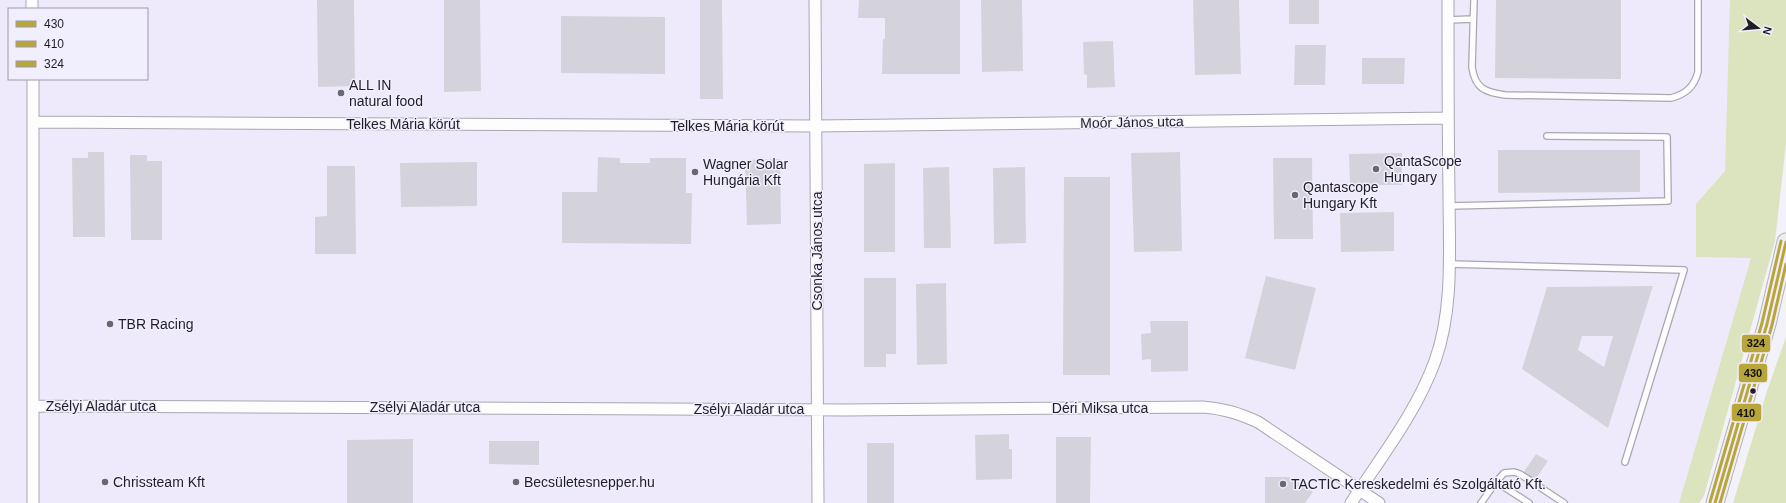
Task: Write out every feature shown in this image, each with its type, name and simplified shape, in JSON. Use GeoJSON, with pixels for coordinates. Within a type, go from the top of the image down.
{"type":"FeatureCollection","features":[{"type":"Feature","properties":{"kind":"main road"},"geometry":{"type":"LineString","coordinates":[[1714,501],[1767,324],[1786,242]]}},
{"type":"Feature","properties":{"kind":"street","name":"Csonka János utca"},"geometry":{"type":"LineString","coordinates":[[815,0],[818,503]]}},
{"type":"Feature","properties":{"kind":"street"},"geometry":{"type":"LineString","coordinates":[[1350,503],[1411,413],[1430,375],[1436,359],[1444,324],[1449,264],[1448,0]]}},
{"type":"Feature","properties":{"kind":"street"},"geometry":{"type":"LineString","coordinates":[[33,80],[33,503]]}},
{"type":"Feature","properties":{"kind":"street","name":"Moór János utca"},"geometry":{"type":"LineString","coordinates":[[816,126],[1448,118]]}},
{"type":"Feature","properties":{"kind":"street","name":"Telkes Mária körút"},"geometry":{"type":"LineString","coordinates":[[33,122],[816,126]]}},
{"type":"Feature","properties":{"kind":"street","name":"Zsélyi Aladár utca"},"geometry":{"type":"LineString","coordinates":[[33,406],[818,409]]}},
{"type":"Feature","properties":{"kind":"street","name":"Déri Miksa utca"},"geometry":{"type":"LineString","coordinates":[[818,409],[1195,407],[1225,409],[1241,414],[1258,422],[1379,503]]}},
{"type":"Feature","properties":{"kind":"lane"},"geometry":{"type":"LineString","coordinates":[[1474,0],[1474,77],[1485,91],[1505,95],[1671,98],[1682,95],[1689,90],[1696,81],[1698,72],[1698,0]]}},
{"type":"Feature","properties":{"kind":"lane"},"geometry":{"type":"LineString","coordinates":[[1448,20],[1473,19]]}},
{"type":"Feature","properties":{"kind":"lane"},"geometry":{"type":"LineString","coordinates":[[1449,206],[1668,201],[1667,137],[1547,136]]}},
{"type":"Feature","properties":{"kind":"lane"},"geometry":{"type":"LineString","coordinates":[[1449,264],[1684,270],[1625,462]]}},
{"type":"Feature","properties":{"kind":"lane"},"geometry":{"type":"LineString","coordinates":[[1481,503],[1504,473],[1514,472],[1564,503]]}},
{"type":"Feature","properties":{"kind":"lane"},"geometry":{"type":"LineString","coordinates":[[1496,482],[1529,503]]}},
{"type":"Feature","properties":{"kind":"shaded area"},"geometry":{"type":"Polygon","coordinates":[[[0,0],[1731,0],[1725,171],[1696,204],[1696,257],[1751,257],[1679,503],[0,503],[0,0]]]}},
{"type":"Feature","properties":{"kind":"green space"},"geometry":{"type":"Polygon","coordinates":[[[1730,0],[1786,0],[1786,143],[1775,241],[1704,496],[1699,503],[1679,503],[1751,258],[1696,257],[1696,204],[1725,171],[1730,0]]]}},
{"type":"Feature","properties":{"kind":"green space"},"geometry":{"type":"Polygon","coordinates":[[[1786,337],[1786,503],[1733,503],[1767,391],[1786,337]]]}},
{"type":"Feature","properties":{"kind":"building"},"geometry":{"type":"Polygon","coordinates":[[[317,0],[354,0],[355,86],[318,87],[317,0]]]}},
{"type":"Feature","properties":{"kind":"building"},"geometry":{"type":"Polygon","coordinates":[[[444,0],[480,0],[481,91],[444,92],[444,0]]]}},
{"type":"Feature","properties":{"kind":"building"},"geometry":{"type":"Polygon","coordinates":[[[700,0],[722,0],[723,99],[700,99],[700,0]]]}},
{"type":"Feature","properties":{"kind":"building"},"geometry":{"type":"Polygon","coordinates":[[[859,0],[960,0],[960,74],[882,74],[885,18],[858,18],[859,0]]]}},
{"type":"Feature","properties":{"kind":"building"},"geometry":{"type":"Polygon","coordinates":[[[981,0],[1022,0],[1023,71],[982,72],[981,0]]]}},
{"type":"Feature","properties":{"kind":"building"},"geometry":{"type":"Polygon","coordinates":[[[1193,0],[1239,0],[1241,74],[1195,75],[1193,0]]]}},
{"type":"Feature","properties":{"kind":"building"},"geometry":{"type":"Polygon","coordinates":[[[1289,0],[1319,0],[1319,24],[1289,24],[1289,0]]]}},
{"type":"Feature","properties":{"kind":"building"},"geometry":{"type":"Polygon","coordinates":[[[1496,0],[1621,0],[1621,79],[1495,78],[1496,0]]]}},
{"type":"Feature","properties":{"kind":"building"},"geometry":{"type":"Polygon","coordinates":[[[561,16],[665,17],[665,74],[561,73],[561,16]]]}},
{"type":"Feature","properties":{"kind":"building"},"geometry":{"type":"Polygon","coordinates":[[[1113,41],[1115,87],[1087,88],[1087,75],[1084,74],[1083,42],[1113,41]]]}},
{"type":"Feature","properties":{"kind":"building"},"geometry":{"type":"Polygon","coordinates":[[[1295,45],[1326,45],[1325,85],[1294,85],[1295,45]]]}},
{"type":"Feature","properties":{"kind":"building"},"geometry":{"type":"Polygon","coordinates":[[[1362,58],[1405,58],[1404,84],[1362,84],[1362,58]]]}},
{"type":"Feature","properties":{"kind":"building"},"geometry":{"type":"Polygon","coordinates":[[[1498,150],[1640,150],[1640,192],[1498,193],[1498,150]]]}},
{"type":"Feature","properties":{"kind":"building"},"geometry":{"type":"Polygon","coordinates":[[[88,152],[104,152],[105,237],[73,237],[72,158],[88,158],[88,152]]]}},
{"type":"Feature","properties":{"kind":"building"},"geometry":{"type":"Polygon","coordinates":[[[1180,152],[1182,251],[1134,252],[1131,153],[1180,152]]]}},
{"type":"Feature","properties":{"kind":"building","name":"QantaScope Hungary"},"geometry":{"type":"Polygon","coordinates":[[[1402,153],[1402,185],[1350,185],[1349,154],[1402,153]]]}},
{"type":"Feature","properties":{"kind":"building"},"geometry":{"type":"Polygon","coordinates":[[[130,155],[147,155],[147,161],[162,161],[162,240],[131,240],[130,155]]]}},
{"type":"Feature","properties":{"kind":"building"},"geometry":{"type":"Polygon","coordinates":[[[598,157],[620,158],[620,163],[650,163],[650,158],[686,158],[686,193],[692,193],[691,244],[562,243],[562,192],[597,192],[598,157]]]}},
{"type":"Feature","properties":{"kind":"building"},"geometry":{"type":"Polygon","coordinates":[[[1273,158],[1312,158],[1313,239],[1274,239],[1273,158]]]}},
{"type":"Feature","properties":{"kind":"building"},"geometry":{"type":"Polygon","coordinates":[[[780,159],[781,224],[747,225],[745,160],[780,159]]]}},
{"type":"Feature","properties":{"kind":"building"},"geometry":{"type":"Polygon","coordinates":[[[477,162],[477,206],[401,207],[400,163],[477,162]]]}},
{"type":"Feature","properties":{"kind":"building"},"geometry":{"type":"Polygon","coordinates":[[[895,163],[895,252],[864,252],[864,164],[895,163]]]}},
{"type":"Feature","properties":{"kind":"building"},"geometry":{"type":"Polygon","coordinates":[[[327,166],[355,166],[356,254],[315,254],[315,217],[327,216],[327,166]]]}},
{"type":"Feature","properties":{"kind":"building"},"geometry":{"type":"Polygon","coordinates":[[[949,167],[951,248],[924,248],[923,168],[949,167]]]}},
{"type":"Feature","properties":{"kind":"building"},"geometry":{"type":"Polygon","coordinates":[[[1025,167],[1026,243],[994,244],[993,168],[1025,167]]]}},
{"type":"Feature","properties":{"kind":"building"},"geometry":{"type":"Polygon","coordinates":[[[1064,177],[1110,177],[1110,375],[1063,375],[1064,177]]]}},
{"type":"Feature","properties":{"kind":"building"},"geometry":{"type":"Polygon","coordinates":[[[1394,212],[1394,251],[1341,252],[1340,213],[1394,212]]]}},
{"type":"Feature","properties":{"kind":"building"},"geometry":{"type":"Polygon","coordinates":[[[1266,276],[1316,288],[1295,370],[1245,358],[1266,276]]]}},
{"type":"Feature","properties":{"kind":"building"},"geometry":{"type":"Polygon","coordinates":[[[864,278],[896,278],[896,354],[886,354],[886,367],[864,367],[864,278]]]}},
{"type":"Feature","properties":{"kind":"building"},"geometry":{"type":"Polygon","coordinates":[[[946,283],[947,364],[917,365],[916,284],[946,283]]]}},
{"type":"Feature","properties":{"kind":"building"},"geometry":{"type":"Polygon","coordinates":[[[1653,286],[1608,428],[1522,369],[1547,287],[1653,286]],[[1582,336],[1578,350],[1604,367],[1613,336],[1582,336]]]}},
{"type":"Feature","properties":{"kind":"building"},"geometry":{"type":"Polygon","coordinates":[[[1150,321],[1188,321],[1188,371],[1151,372],[1151,359],[1142,360],[1141,334],[1151,333],[1150,321]]]}},
{"type":"Feature","properties":{"kind":"building"},"geometry":{"type":"Polygon","coordinates":[[[1009,434],[1009,449],[1012,449],[1012,479],[976,480],[975,435],[1009,434]]]}},
{"type":"Feature","properties":{"kind":"building"},"geometry":{"type":"Polygon","coordinates":[[[1056,437],[1091,437],[1090,503],[1056,503],[1056,437]]]}},
{"type":"Feature","properties":{"kind":"building"},"geometry":{"type":"Polygon","coordinates":[[[413,439],[413,503],[347,503],[347,440],[413,439]]]}},
{"type":"Feature","properties":{"kind":"building"},"geometry":{"type":"Polygon","coordinates":[[[489,441],[539,441],[539,465],[489,464],[489,441]]]}},
{"type":"Feature","properties":{"kind":"building"},"geometry":{"type":"Polygon","coordinates":[[[867,443],[894,443],[894,503],[867,503],[867,443]]]}},
{"type":"Feature","properties":{"kind":"building"},"geometry":{"type":"Polygon","coordinates":[[[1536,454],[1548,461],[1535,480],[1523,473],[1536,454]]]}},
{"type":"Feature","properties":{"kind":"building","name":"TACTIC Kereskedelmi és Szolgáltató Kft."},"geometry":{"type":"Polygon","coordinates":[[[1265,477],[1289,477],[1313,492],[1305,503],[1265,503],[1265,477]]]}},
{"type":"Feature","properties":{"kind":"transit line","name":"324"},"geometry":{"type":"LineString","coordinates":[[1710,502],[1762,323],[1781,241]]}},
{"type":"Feature","properties":{"kind":"transit line","name":"430"},"geometry":{"type":"LineString","coordinates":[[1715,503],[1767,324],[1786,242]]}},
{"type":"Feature","properties":{"kind":"transit line","name":"410"},"geometry":{"type":"LineString","coordinates":[[1720,503],[1772,325],[1786,264]]}},
{"type":"Feature","properties":{"kind":"place","name":"ALL IN natural food"},"geometry":{"type":"Point","coordinates":[341,93]}},
{"type":"Feature","properties":{"kind":"place","name":"QantaScope Hungary"},"geometry":{"type":"Point","coordinates":[1376,169]}},
{"type":"Feature","properties":{"kind":"place","name":"Wagner Solar Hungária Kft"},"geometry":{"type":"Point","coordinates":[695,172]}},
{"type":"Feature","properties":{"kind":"place","name":"Qantascope Hungary Kft"},"geometry":{"type":"Point","coordinates":[1295,195]}},
{"type":"Feature","properties":{"kind":"place","name":"TBR Racing"},"geometry":{"type":"Point","coordinates":[110,324]}},
{"type":"Feature","properties":{"kind":"place","name":"Chrissteam Kft"},"geometry":{"type":"Point","coordinates":[105,482]}},
{"type":"Feature","properties":{"kind":"place","name":"Becsületesnepper.hu"},"geometry":{"type":"Point","coordinates":[516,482]}},
{"type":"Feature","properties":{"kind":"place","name":"TACTIC Kereskedelmi és Szolgáltató Kft."},"geometry":{"type":"Point","coordinates":[1283,484]}}]}
